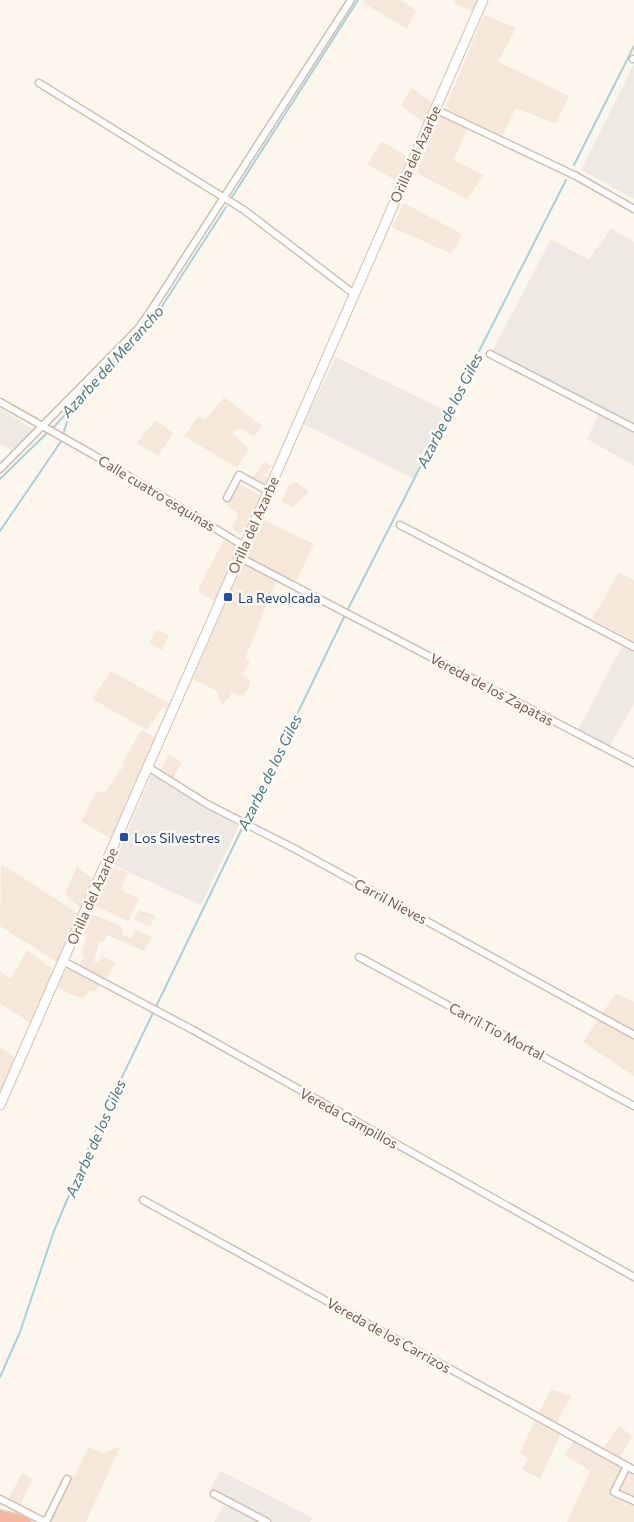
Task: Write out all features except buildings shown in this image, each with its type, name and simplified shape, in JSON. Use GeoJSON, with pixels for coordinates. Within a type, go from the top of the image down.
{"type":"FeatureCollection","features":[{"type":"Feature","properties":{"kind":"highway"},"geometry":{"type":"LineString","coordinates":[[0,1516],[25,1522]]}},
{"type":"Feature","properties":{"kind":"street"},"geometry":{"type":"LineString","coordinates":[[0,469],[47,428],[137,330],[351,0]]}},
{"type":"Feature","properties":{"kind":"street","name":"Orilla del Azarbe"},"geometry":{"type":"LineString","coordinates":[[0,1105],[483,0]]}},
{"type":"Feature","properties":{"kind":"street"},"geometry":{"type":"LineString","coordinates":[[38,83],[244,210],[354,294]]}},
{"type":"Feature","properties":{"kind":"street"},"geometry":{"type":"LineString","coordinates":[[435,108],[576,176],[634,209]]}},
{"type":"Feature","properties":{"kind":"street"},"geometry":{"type":"LineString","coordinates":[[490,354],[634,428]]}},
{"type":"Feature","properties":{"kind":"street"},"geometry":{"type":"LineString","coordinates":[[0,402],[47,428]]}},
{"type":"Feature","properties":{"kind":"street","name":"Calle cuatro esquinas"},"geometry":{"type":"LineString","coordinates":[[47,428],[244,546]]}},
{"type":"Feature","properties":{"kind":"street"},"geometry":{"type":"LineString","coordinates":[[228,498],[239,475],[268,491]]}},
{"type":"Feature","properties":{"kind":"street"},"geometry":{"type":"LineString","coordinates":[[400,526],[634,647]]}},
{"type":"Feature","properties":{"kind":"street","name":"Vereda de los Zapatas"},"geometry":{"type":"LineString","coordinates":[[239,557],[634,763]]}},
{"type":"Feature","properties":{"kind":"street","name":"Carril Nieves"},"geometry":{"type":"LineString","coordinates":[[148,767],[207,804],[297,850],[634,1035]]}},
{"type":"Feature","properties":{"kind":"street","name":"Carril Tio Mortal"},"geometry":{"type":"LineString","coordinates":[[359,957],[634,1106]]}},
{"type":"Feature","properties":{"kind":"street","name":"Vereda Campillos"},"geometry":{"type":"LineString","coordinates":[[63,962],[193,1030],[634,1277]]}},
{"type":"Feature","properties":{"kind":"street","name":"Vereda de los Carrizos"},"geometry":{"type":"LineString","coordinates":[[143,1200],[634,1470]]}},
{"type":"Feature","properties":{"kind":"street"},"geometry":{"type":"LineString","coordinates":[[627,1466],[614,1492],[634,1501]]}},
{"type":"Feature","properties":{"kind":"street"},"geometry":{"type":"LineString","coordinates":[[0,1498],[43,1521],[48,1520],[67,1479]]}},
{"type":"Feature","properties":{"kind":"street"},"geometry":{"type":"LineString","coordinates":[[214,1494],[267,1522]]}},
{"type":"Feature","properties":{"kind":"shaded area"},"geometry":{"type":"Polygon","coordinates":[[[365,0],[400,0],[416,10],[407,29],[363,3],[365,0]]]}},
{"type":"Feature","properties":{"kind":"shaded area"},"geometry":{"type":"Polygon","coordinates":[[[455,0],[477,0],[472,12],[453,2],[455,0]]]}},
{"type":"Feature","properties":{"kind":"shaded area"},"geometry":{"type":"Polygon","coordinates":[[[484,15],[516,28],[498,62],[569,96],[556,124],[516,108],[502,136],[445,108],[484,15]]]}},
{"type":"Feature","properties":{"kind":"shaded area"},"geometry":{"type":"Polygon","coordinates":[[[634,64],[634,199],[581,170],[634,64]]]}},
{"type":"Feature","properties":{"kind":"shaded area"},"geometry":{"type":"Polygon","coordinates":[[[412,88],[432,103],[424,122],[401,106],[412,88]]]}},
{"type":"Feature","properties":{"kind":"shaded area"},"geometry":{"type":"Polygon","coordinates":[[[440,114],[468,127],[454,160],[484,175],[467,199],[417,173],[440,114]]]}},
{"type":"Feature","properties":{"kind":"shaded area"},"geometry":{"type":"Polygon","coordinates":[[[382,141],[408,157],[397,181],[367,164],[382,141]]]}},
{"type":"Feature","properties":{"kind":"shaded area"},"geometry":{"type":"Polygon","coordinates":[[[404,203],[462,234],[452,254],[392,227],[404,203]]]}},
{"type":"Feature","properties":{"kind":"shaded area"},"geometry":{"type":"Polygon","coordinates":[[[611,228],[634,242],[634,466],[587,439],[602,407],[492,352],[551,239],[589,260],[611,228]]]}},
{"type":"Feature","properties":{"kind":"shaded area"},"geometry":{"type":"Polygon","coordinates":[[[336,357],[448,412],[414,479],[303,424],[336,357]]]}},
{"type":"Feature","properties":{"kind":"shaded area"},"geometry":{"type":"Polygon","coordinates":[[[224,397],[262,426],[254,437],[243,429],[235,430],[233,434],[249,449],[237,468],[184,436],[198,416],[206,419],[224,397]]]}},
{"type":"Feature","properties":{"kind":"shaded area"},"geometry":{"type":"Polygon","coordinates":[[[0,408],[34,430],[12,450],[0,444],[0,408]]]}},
{"type":"Feature","properties":{"kind":"shaded area"},"geometry":{"type":"Polygon","coordinates":[[[156,420],[173,433],[158,456],[137,443],[156,420]]]}},
{"type":"Feature","properties":{"kind":"shaded area"},"geometry":{"type":"Polygon","coordinates":[[[264,462],[272,466],[262,475],[270,480],[266,487],[252,479],[264,462]]]}},
{"type":"Feature","properties":{"kind":"shaded area"},"geometry":{"type":"Polygon","coordinates":[[[295,482],[307,490],[308,493],[292,507],[282,501],[289,485],[295,482]]]}},
{"type":"Feature","properties":{"kind":"shaded area"},"geometry":{"type":"Polygon","coordinates":[[[239,484],[263,496],[248,529],[244,527],[240,535],[232,527],[239,514],[226,505],[239,484]]]}},
{"type":"Feature","properties":{"kind":"shaded area"},"geometry":{"type":"Polygon","coordinates":[[[263,520],[314,544],[296,582],[245,556],[263,520]]]}},
{"type":"Feature","properties":{"kind":"shaded area"},"geometry":{"type":"Polygon","coordinates":[[[224,540],[240,548],[216,602],[199,592],[198,589],[224,540]]]}},
{"type":"Feature","properties":{"kind":"shaded area"},"geometry":{"type":"Polygon","coordinates":[[[243,562],[276,581],[245,659],[250,662],[243,674],[250,680],[248,689],[243,696],[232,693],[223,705],[219,700],[218,692],[193,679],[243,562]]]}},
{"type":"Feature","properties":{"kind":"shaded area"},"geometry":{"type":"Polygon","coordinates":[[[619,573],[634,580],[634,641],[592,619],[619,573]]]}},
{"type":"Feature","properties":{"kind":"shaded area"},"geometry":{"type":"Polygon","coordinates":[[[156,630],[169,635],[162,650],[149,643],[156,630]]]}},
{"type":"Feature","properties":{"kind":"shaded area"},"geometry":{"type":"Polygon","coordinates":[[[627,637],[634,641],[634,704],[609,747],[578,730],[627,637]]]}},
{"type":"Feature","properties":{"kind":"shaded area"},"geometry":{"type":"Polygon","coordinates":[[[111,671],[170,704],[167,708],[163,707],[147,730],[92,699],[111,671]]]}},
{"type":"Feature","properties":{"kind":"shaded area"},"geometry":{"type":"Polygon","coordinates":[[[142,729],[157,739],[111,839],[81,821],[97,791],[105,792],[122,768],[124,759],[142,729]]]}},
{"type":"Feature","properties":{"kind":"shaded area"},"geometry":{"type":"Polygon","coordinates":[[[169,755],[182,762],[173,778],[160,770],[169,755]]]}},
{"type":"Feature","properties":{"kind":"shaded area"},"geometry":{"type":"Polygon","coordinates":[[[152,774],[239,826],[201,905],[113,865],[152,774]]]}},
{"type":"Feature","properties":{"kind":"shaded area"},"geometry":{"type":"Polygon","coordinates":[[[1,864],[78,913],[57,962],[0,926],[1,864]]]}},
{"type":"Feature","properties":{"kind":"shaded area"},"geometry":{"type":"Polygon","coordinates":[[[77,866],[93,879],[80,908],[65,894],[77,866]]]}},
{"type":"Feature","properties":{"kind":"shaded area"},"geometry":{"type":"Polygon","coordinates":[[[112,867],[128,873],[121,890],[139,898],[128,921],[95,906],[112,867]]]}},
{"type":"Feature","properties":{"kind":"shaded area"},"geometry":{"type":"Polygon","coordinates":[[[139,910],[156,917],[149,927],[134,919],[139,910]]]}},
{"type":"Feature","properties":{"kind":"shaded area"},"geometry":{"type":"Polygon","coordinates":[[[92,914],[121,926],[123,935],[131,938],[135,929],[152,937],[144,951],[107,935],[103,942],[99,942],[94,961],[98,963],[102,956],[115,962],[106,979],[78,966],[84,957],[81,954],[87,935],[83,933],[92,914]]]}},
{"type":"Feature","properties":{"kind":"shaded area"},"geometry":{"type":"Polygon","coordinates":[[[27,950],[54,970],[31,1023],[0,1003],[0,971],[11,979],[27,950]]]}},
{"type":"Feature","properties":{"kind":"shaded area"},"geometry":{"type":"Polygon","coordinates":[[[68,967],[100,983],[95,992],[91,990],[83,998],[71,995],[57,986],[68,967]]]}},
{"type":"Feature","properties":{"kind":"shaded area"},"geometry":{"type":"Polygon","coordinates":[[[616,993],[634,1002],[634,1076],[583,1042],[616,993]]]}},
{"type":"Feature","properties":{"kind":"shaded area"},"geometry":{"type":"Polygon","coordinates":[[[0,1048],[16,1058],[0,1092],[0,1048]]]}},
{"type":"Feature","properties":{"kind":"shaded area"},"geometry":{"type":"Polygon","coordinates":[[[551,1389],[571,1396],[556,1424],[538,1414],[551,1389]]]}},
{"type":"Feature","properties":{"kind":"shaded area"},"geometry":{"type":"Polygon","coordinates":[[[535,1420],[561,1433],[540,1479],[522,1469],[528,1458],[520,1453],[535,1420]]]}},
{"type":"Feature","properties":{"kind":"shaded area"},"geometry":{"type":"Polygon","coordinates":[[[619,1425],[632,1437],[615,1465],[634,1475],[634,1522],[567,1522],[590,1471],[565,1455],[574,1441],[599,1455],[619,1425]]]}},
{"type":"Feature","properties":{"kind":"shaded area"},"geometry":{"type":"Polygon","coordinates":[[[89,1447],[102,1453],[120,1447],[86,1522],[51,1522],[71,1475],[75,1476],[89,1447]]]}},
{"type":"Feature","properties":{"kind":"shaded area"},"geometry":{"type":"Polygon","coordinates":[[[221,1471],[313,1518],[310,1522],[214,1522],[226,1503],[209,1491],[221,1471]]]}},
{"type":"Feature","properties":{"kind":"shaded area"},"geometry":{"type":"Polygon","coordinates":[[[22,1473],[32,1479],[20,1507],[8,1500],[22,1473]]]}},
{"type":"Feature","properties":{"kind":"waterway","name":"Azarbe del Merancho"},"geometry":{"type":"LineString","coordinates":[[232,197],[358,0]]}},
{"type":"Feature","properties":{"kind":"waterway","name":"Azarbe de los Giles"},"geometry":{"type":"LineString","coordinates":[[574,165],[634,46]]}},
{"type":"Feature","properties":{"kind":"waterway","name":"Azarbe de los Giles"},"geometry":{"type":"LineString","coordinates":[[347,611],[566,180]]}},
{"type":"Feature","properties":{"kind":"waterway","name":"Azarbe del Merancho"},"geometry":{"type":"LineString","coordinates":[[52,429],[155,317],[226,207]]}},
{"type":"Feature","properties":{"kind":"waterway"},"geometry":{"type":"LineString","coordinates":[[63,435],[71,408]]}},
{"type":"Feature","properties":{"kind":"waterway","name":"Azarbe del Merancho"},"geometry":{"type":"LineString","coordinates":[[0,479],[48,432]]}},
{"type":"Feature","properties":{"kind":"waterway"},"geometry":{"type":"LineString","coordinates":[[0,531],[62,440]]}},
{"type":"Feature","properties":{"kind":"waterway","name":"Azarbe de los Giles"},"geometry":{"type":"LineString","coordinates":[[0,1377],[20,1332],[54,1231],[95,1133],[345,615]]}},
{"type":"Feature","properties":{"kind":"place","name":"La Revolcada"},"geometry":{"type":"Point","coordinates":[228,597]}},
{"type":"Feature","properties":{"kind":"place","name":"Los Silvestres"},"geometry":{"type":"Point","coordinates":[124,837]}}]}
